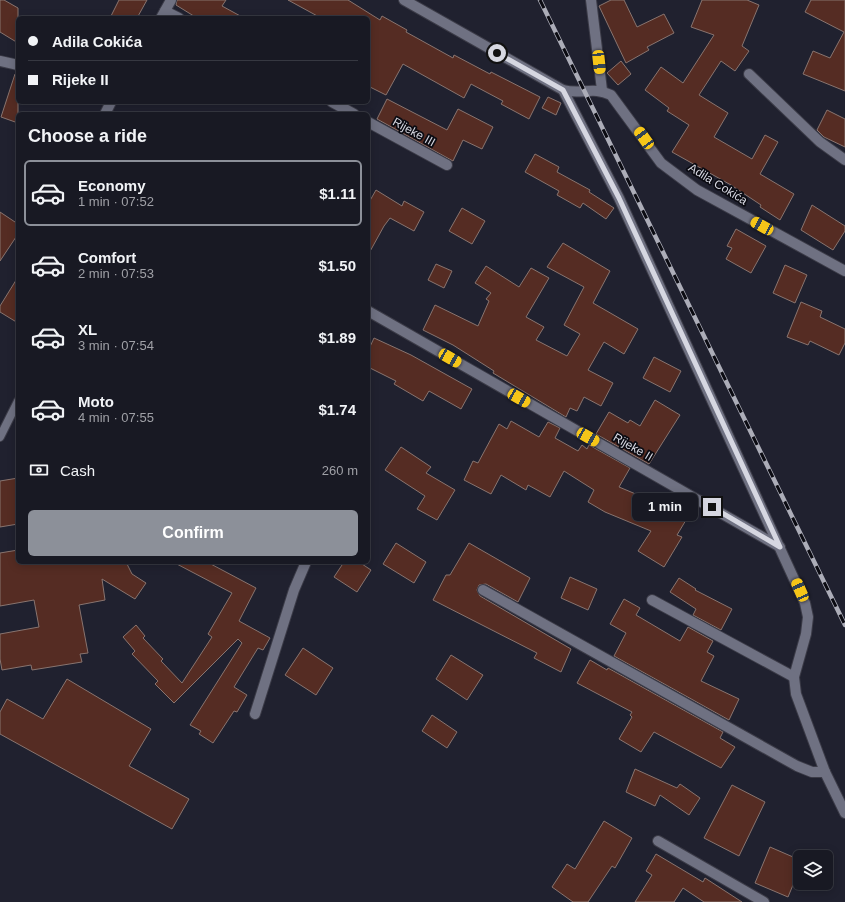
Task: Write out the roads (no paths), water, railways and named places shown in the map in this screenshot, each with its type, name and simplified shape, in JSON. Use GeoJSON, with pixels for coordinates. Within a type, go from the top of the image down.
{"type":"FeatureCollection","features":[{"type":"Feature","properties":{"kind":"street"},"geometry":{"type":"LineString","coordinates":[[163,14],[171,0]]}},
{"type":"Feature","properties":{"kind":"street"},"geometry":{"type":"LineString","coordinates":[[404,0],[563,90],[575,93],[602,90],[591,0]]}},
{"type":"Feature","properties":{"kind":"street"},"geometry":{"type":"LineString","coordinates":[[0,61],[16,65]]}},
{"type":"Feature","properties":{"kind":"street"},"geometry":{"type":"LineString","coordinates":[[749,74],[820,142],[845,160]]}},
{"type":"Feature","properties":{"kind":"street"},"geometry":{"type":"LineString","coordinates":[[563,90],[619,198],[806,603],[808,617],[806,634],[794,677],[796,694],[826,772],[845,813]]}},
{"type":"Feature","properties":{"kind":"street","name":"Adila Cokića"},"geometry":{"type":"LineString","coordinates":[[602,90],[617,102],[661,163],[697,190],[845,271]]}},
{"type":"Feature","properties":{"kind":"street"},"geometry":{"type":"LineString","coordinates":[[336,104],[350,112]]}},
{"type":"Feature","properties":{"kind":"street","name":"Rijeke III"},"geometry":{"type":"LineString","coordinates":[[370,123],[447,165]]}},
{"type":"Feature","properties":{"kind":"street","name":"Rijeke II"},"geometry":{"type":"LineString","coordinates":[[370,312],[780,547]]}},
{"type":"Feature","properties":{"kind":"street"},"geometry":{"type":"LineString","coordinates":[[254,714],[294,590],[305,564]]}},
{"type":"Feature","properties":{"kind":"street"},"geometry":{"type":"LineString","coordinates":[[483,590],[797,766],[812,772],[826,772]]}},
{"type":"Feature","properties":{"kind":"street"},"geometry":{"type":"LineString","coordinates":[[652,600],[794,677]]}},
{"type":"Feature","properties":{"kind":"street"},"geometry":{"type":"LineString","coordinates":[[658,841],[764,902]]}},
{"type":"Feature","properties":{"kind":"lane"},"geometry":{"type":"LineString","coordinates":[[0,437],[16,405]]}},
{"type":"Feature","properties":{"kind":"railway"},"geometry":{"type":"LineString","coordinates":[[540,0],[845,625]]}}]}
